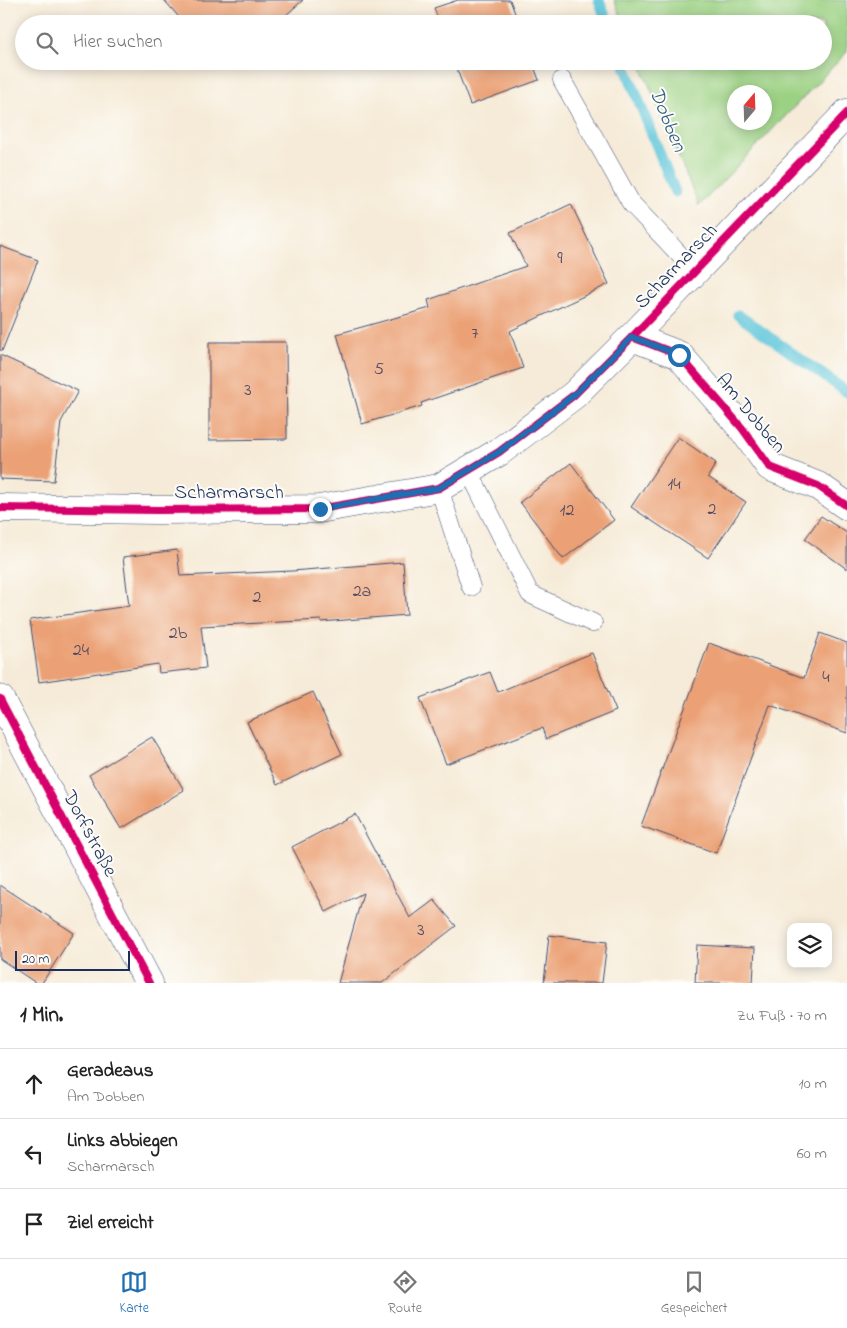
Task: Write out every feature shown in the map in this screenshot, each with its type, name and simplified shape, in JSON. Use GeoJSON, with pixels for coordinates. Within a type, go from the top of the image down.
{"type":"FeatureCollection","features":[{"type":"Feature","properties":{"kind":"street","name":"Scharmarsch"},"geometry":{"type":"LineString","coordinates":[[0,508],[158,510],[320,509],[439,488],[499,452],[574,395],[847,113]]}},
{"type":"Feature","properties":{"kind":"street","name":"Am Dobben"},"geometry":{"type":"LineString","coordinates":[[632,337],[679,355],[742,428],[770,467],[818,486],[847,506]]}},
{"type":"Feature","properties":{"kind":"street","name":"Dorfstraße"},"geometry":{"type":"LineString","coordinates":[[0,699],[149,983]]}},
{"type":"Feature","properties":{"kind":"lane"},"geometry":{"type":"LineString","coordinates":[[562,80],[631,203],[695,271]]}},
{"type":"Feature","properties":{"kind":"lane"},"geometry":{"type":"LineString","coordinates":[[469,471],[530,594],[593,623]]}},
{"type":"Feature","properties":{"kind":"lane"},"geometry":{"type":"LineString","coordinates":[[439,488],[471,588]]}},
{"type":"Feature","properties":{"kind":"green space"},"geometry":{"type":"Polygon","coordinates":[[[614,0],[847,0],[847,52],[832,68],[832,15],[620,15],[614,0]]]}},
{"type":"Feature","properties":{"kind":"green space"},"geometry":{"type":"Polygon","coordinates":[[[643,70],[830,70],[699,206],[643,70]]]}},
{"type":"Feature","properties":{"kind":"building"},"geometry":{"type":"Polygon","coordinates":[[[164,0],[303,0],[286,15],[177,15],[164,0]]]}},
{"type":"Feature","properties":{"kind":"building"},"geometry":{"type":"Polygon","coordinates":[[[458,0],[510,0],[516,15],[437,15],[434,8],[458,0]]]}},
{"type":"Feature","properties":{"kind":"building"},"geometry":{"type":"Polygon","coordinates":[[[457,70],[535,70],[539,80],[470,105],[457,70]]]}},
{"type":"Feature","properties":{"kind":"building"},"geometry":{"type":"Polygon","coordinates":[[[571,204],[609,284],[510,331],[523,368],[421,403],[422,406],[362,424],[337,334],[430,308],[428,300],[526,266],[510,233],[571,204]]]}},
{"type":"Feature","properties":{"kind":"building"},"geometry":{"type":"Polygon","coordinates":[[[0,246],[38,260],[2,351],[0,350],[0,246]]]}},
{"type":"Feature","properties":{"kind":"building"},"geometry":{"type":"Polygon","coordinates":[[[209,342],[286,342],[287,439],[209,440],[209,342]]]}},
{"type":"Feature","properties":{"kind":"building"},"geometry":{"type":"Polygon","coordinates":[[[0,355],[78,391],[61,422],[54,481],[0,479],[0,355]]]}},
{"type":"Feature","properties":{"kind":"building"},"geometry":{"type":"Polygon","coordinates":[[[678,437],[716,463],[708,477],[746,502],[708,558],[631,507],[678,437]]]}},
{"type":"Feature","properties":{"kind":"building"},"geometry":{"type":"Polygon","coordinates":[[[571,463],[614,520],[563,559],[520,502],[571,463]]]}},
{"type":"Feature","properties":{"kind":"building"},"geometry":{"type":"Polygon","coordinates":[[[821,516],[847,533],[847,569],[805,539],[821,516]]]}},
{"type":"Feature","properties":{"kind":"building"},"geometry":{"type":"Polygon","coordinates":[[[177,550],[180,576],[292,571],[403,562],[407,615],[321,622],[321,620],[201,626],[206,668],[159,673],[158,664],[39,682],[30,620],[129,606],[123,557],[177,550]]]}},
{"type":"Feature","properties":{"kind":"building"},"geometry":{"type":"Polygon","coordinates":[[[820,633],[847,643],[847,733],[770,705],[716,853],[641,826],[709,643],[804,678],[820,633]]]}},
{"type":"Feature","properties":{"kind":"building"},"geometry":{"type":"Polygon","coordinates":[[[592,653],[616,711],[546,739],[542,728],[446,764],[420,698],[490,672],[498,692],[592,653]]]}},
{"type":"Feature","properties":{"kind":"building"},"geometry":{"type":"Polygon","coordinates":[[[313,692],[342,754],[277,785],[247,722],[313,692]]]}},
{"type":"Feature","properties":{"kind":"building"},"geometry":{"type":"Polygon","coordinates":[[[152,737],[184,790],[121,829],[89,775],[152,737]]]}},
{"type":"Feature","properties":{"kind":"building"},"geometry":{"type":"Polygon","coordinates":[[[355,814],[410,918],[434,900],[456,926],[382,983],[338,983],[363,893],[326,912],[292,847],[355,814]]]}},
{"type":"Feature","properties":{"kind":"building"},"geometry":{"type":"Polygon","coordinates":[[[0,885],[74,933],[42,983],[36,983],[0,959],[0,885]]]}},
{"type":"Feature","properties":{"kind":"building"},"geometry":{"type":"Polygon","coordinates":[[[549,935],[607,942],[602,983],[544,983],[549,935]]]}},
{"type":"Feature","properties":{"kind":"building"},"geometry":{"type":"Polygon","coordinates":[[[697,945],[755,948],[753,983],[695,983],[697,945]]]}},
{"type":"Feature","properties":{"kind":"waterway","name":"Dobben"},"geometry":{"type":"LineString","coordinates":[[599,0],[605,15]]}},
{"type":"Feature","properties":{"kind":"waterway","name":"Dobben"},"geometry":{"type":"LineString","coordinates":[[627,70],[675,192]]}},
{"type":"Feature","properties":{"kind":"waterway","name":"Dobben"},"geometry":{"type":"LineString","coordinates":[[738,315],[847,392]]}},
{"type":"Feature","properties":{"kind":"cycle path"},"geometry":{"type":"LineString","coordinates":[[0,508],[158,510],[319,509],[439,488],[499,452],[574,395],[847,113]]}},
{"type":"Feature","properties":{"kind":"cycle path"},"geometry":{"type":"LineString","coordinates":[[632,337],[679,355],[742,428],[770,467],[818,486],[847,506]]}},
{"type":"Feature","properties":{"kind":"cycle path"},"geometry":{"type":"LineString","coordinates":[[0,699],[149,983]]}},
{"type":"Feature","properties":{"kind":"route"},"geometry":{"type":"LineString","coordinates":[[320,509],[439,488],[499,452],[574,395],[632,337],[679,355]]}}]}
